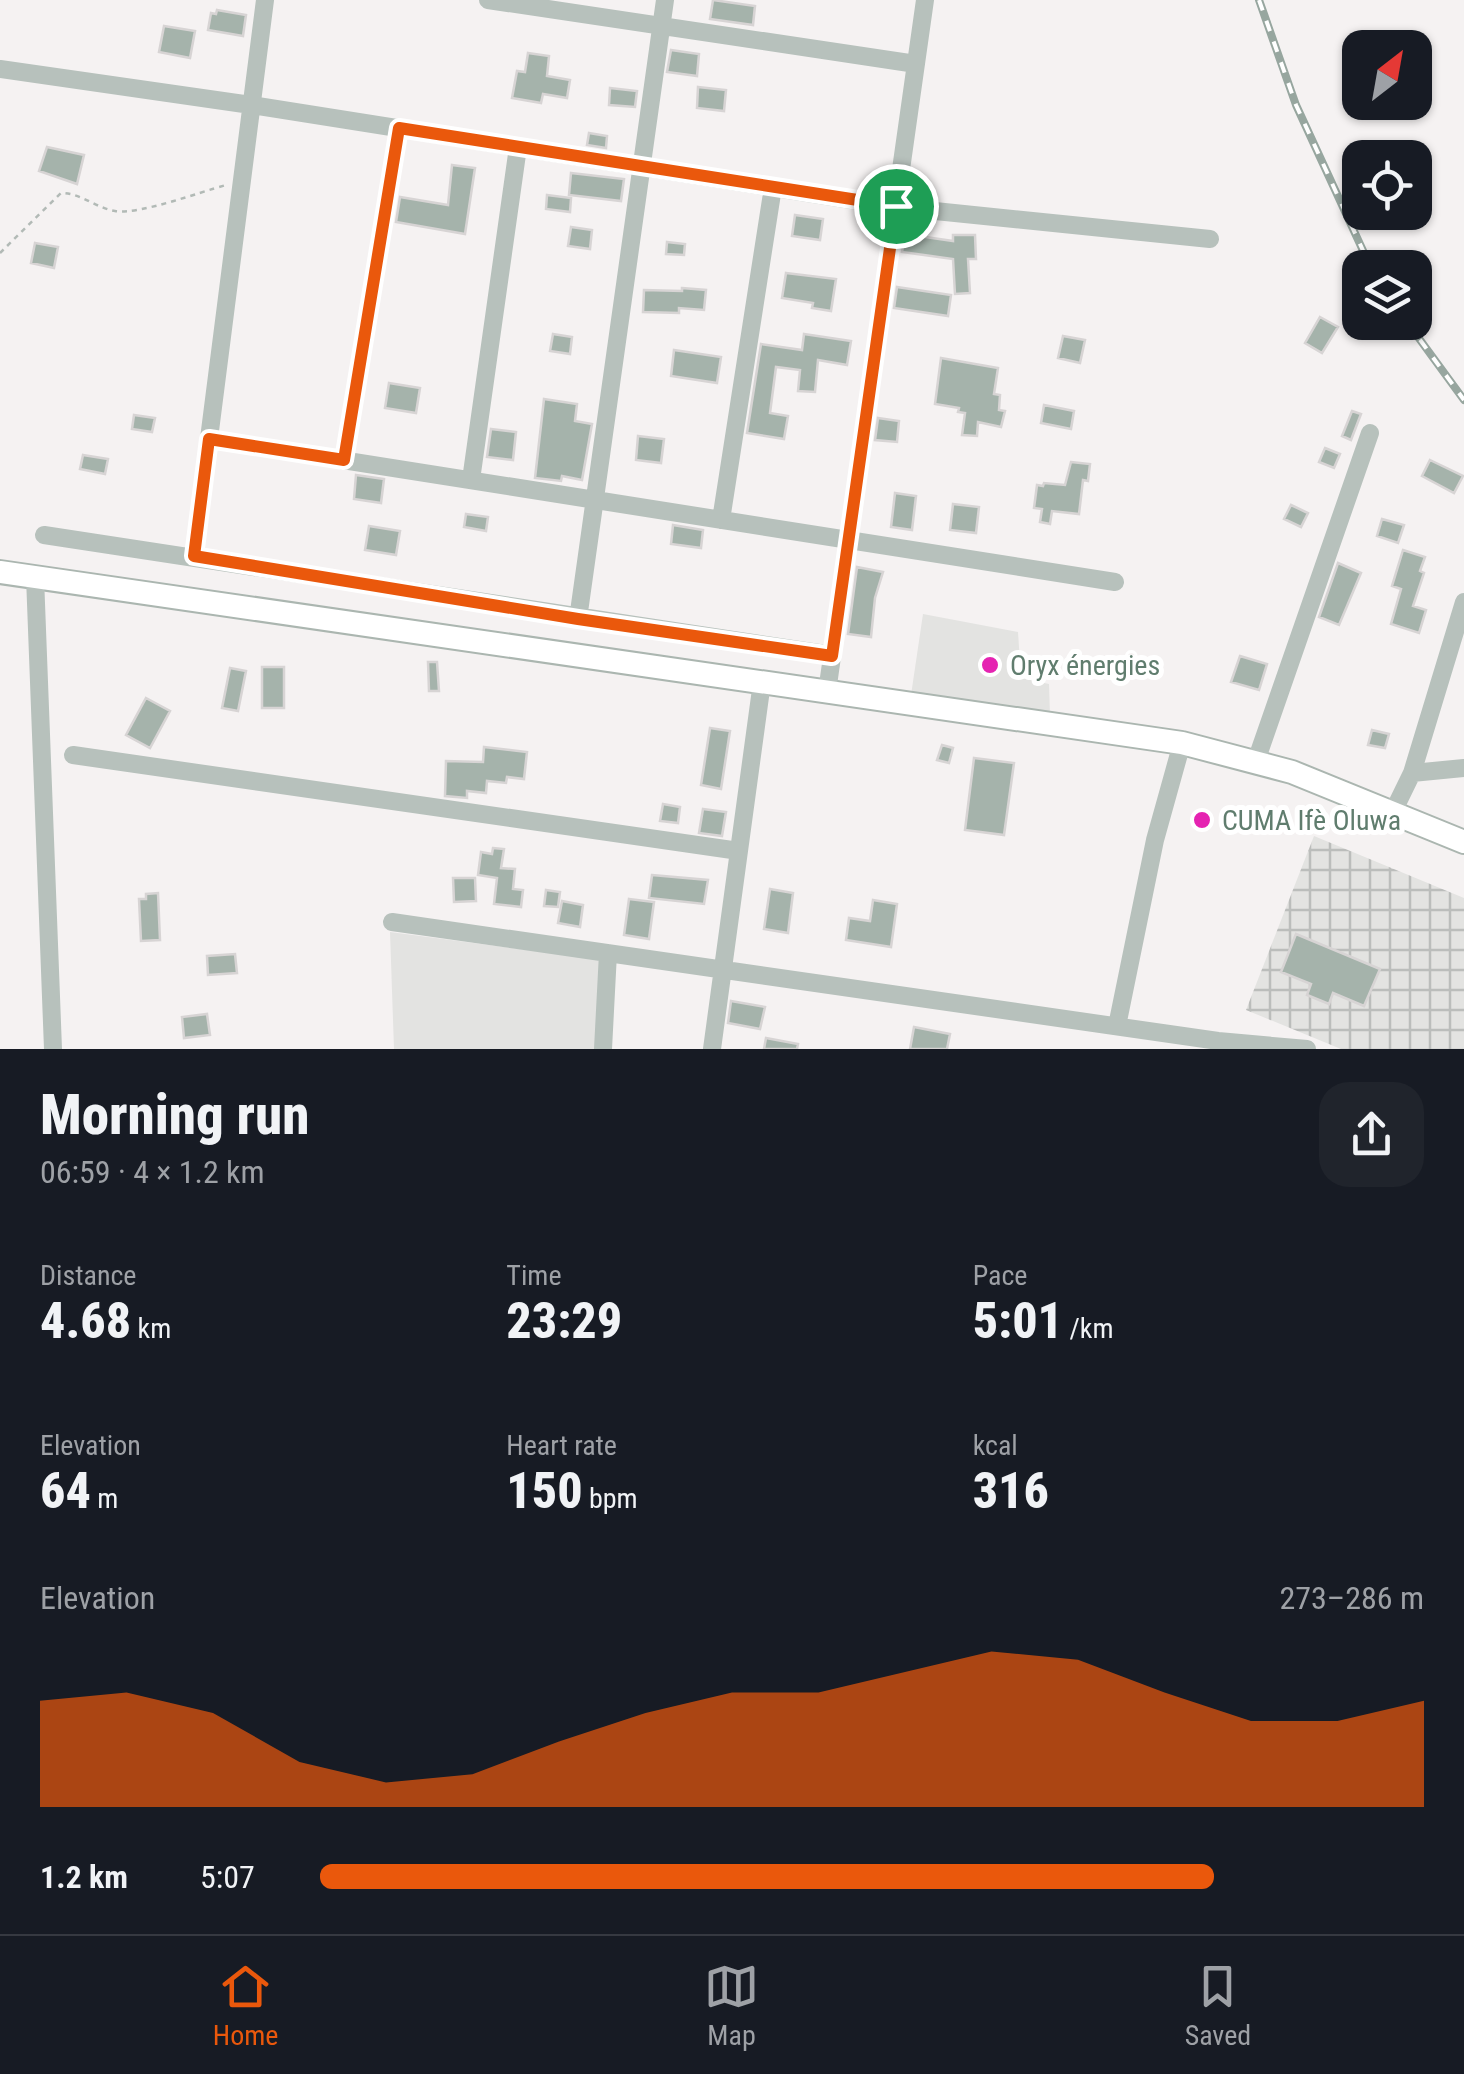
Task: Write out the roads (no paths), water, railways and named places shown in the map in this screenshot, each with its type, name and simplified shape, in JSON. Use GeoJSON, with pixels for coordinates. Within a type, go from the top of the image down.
{"type":"FeatureCollection","features":[{"type":"Feature","properties":{"kind":"main road"},"geometry":{"type":"LineString","coordinates":[[0,572],[1182,743],[1256,761],[1464,842]]}},
{"type":"Feature","properties":{"kind":"street"},"geometry":{"type":"LineString","coordinates":[[194,556],[264,0]]}},
{"type":"Feature","properties":{"kind":"street"},"geometry":{"type":"LineString","coordinates":[[488,0],[916,64]]}},
{"type":"Feature","properties":{"kind":"street"},"geometry":{"type":"LineString","coordinates":[[578,619],[664,0]]}},
{"type":"Feature","properties":{"kind":"street"},"geometry":{"type":"LineString","coordinates":[[827,692],[925,0]]}},
{"type":"Feature","properties":{"kind":"street"},"geometry":{"type":"LineString","coordinates":[[0,69],[896,206],[1210,238]]}},
{"type":"Feature","properties":{"kind":"street"},"geometry":{"type":"LineString","coordinates":[[344,460],[399,128]]}},
{"type":"Feature","properties":{"kind":"street"},"geometry":{"type":"LineString","coordinates":[[471,480],[518,147]]}},
{"type":"Feature","properties":{"kind":"street"},"geometry":{"type":"LineString","coordinates":[[721,520],[774,187]]}},
{"type":"Feature","properties":{"kind":"street"},"geometry":{"type":"LineString","coordinates":[[1256,761],[1370,433]]}},
{"type":"Feature","properties":{"kind":"street"},"geometry":{"type":"LineString","coordinates":[[209,439],[1115,582]]}},
{"type":"Feature","properties":{"kind":"street"},"geometry":{"type":"LineString","coordinates":[[44,536],[832,656]]}},
{"type":"Feature","properties":{"kind":"street"},"geometry":{"type":"LineString","coordinates":[[35,577],[53,1049]]}},
{"type":"Feature","properties":{"kind":"street"},"geometry":{"type":"LineString","coordinates":[[1393,812],[1412,773],[1464,602]]}},
{"type":"Feature","properties":{"kind":"street"},"geometry":{"type":"LineString","coordinates":[[712,1049],[762,682]]}},
{"type":"Feature","properties":{"kind":"street"},"geometry":{"type":"LineString","coordinates":[[1117,1026],[1155,840],[1182,743]]}},
{"type":"Feature","properties":{"kind":"street"},"geometry":{"type":"LineString","coordinates":[[73,755],[739,851]]}},
{"type":"Feature","properties":{"kind":"street"},"geometry":{"type":"LineString","coordinates":[[1412,773],[1464,768]]}},
{"type":"Feature","properties":{"kind":"street"},"geometry":{"type":"LineString","coordinates":[[392,922],[1117,1026],[1217,1045],[1307,1049]]}},
{"type":"Feature","properties":{"kind":"street"},"geometry":{"type":"LineString","coordinates":[[603,1049],[608,954]]}},
{"type":"Feature","properties":{"kind":"railway"},"geometry":{"type":"LineString","coordinates":[[1259,0],[1296,105],[1363,250]]}},
{"type":"Feature","properties":{"kind":"railway"},"geometry":{"type":"LineString","coordinates":[[1420,340],[1464,400]]}},
{"type":"Feature","properties":{"kind":"place","name":"Oryx énergies"},"geometry":{"type":"Point","coordinates":[990,665]}},
{"type":"Feature","properties":{"kind":"place","name":"CUMA Ifè Oluwa"},"geometry":{"type":"Point","coordinates":[1202,820]}}]}
